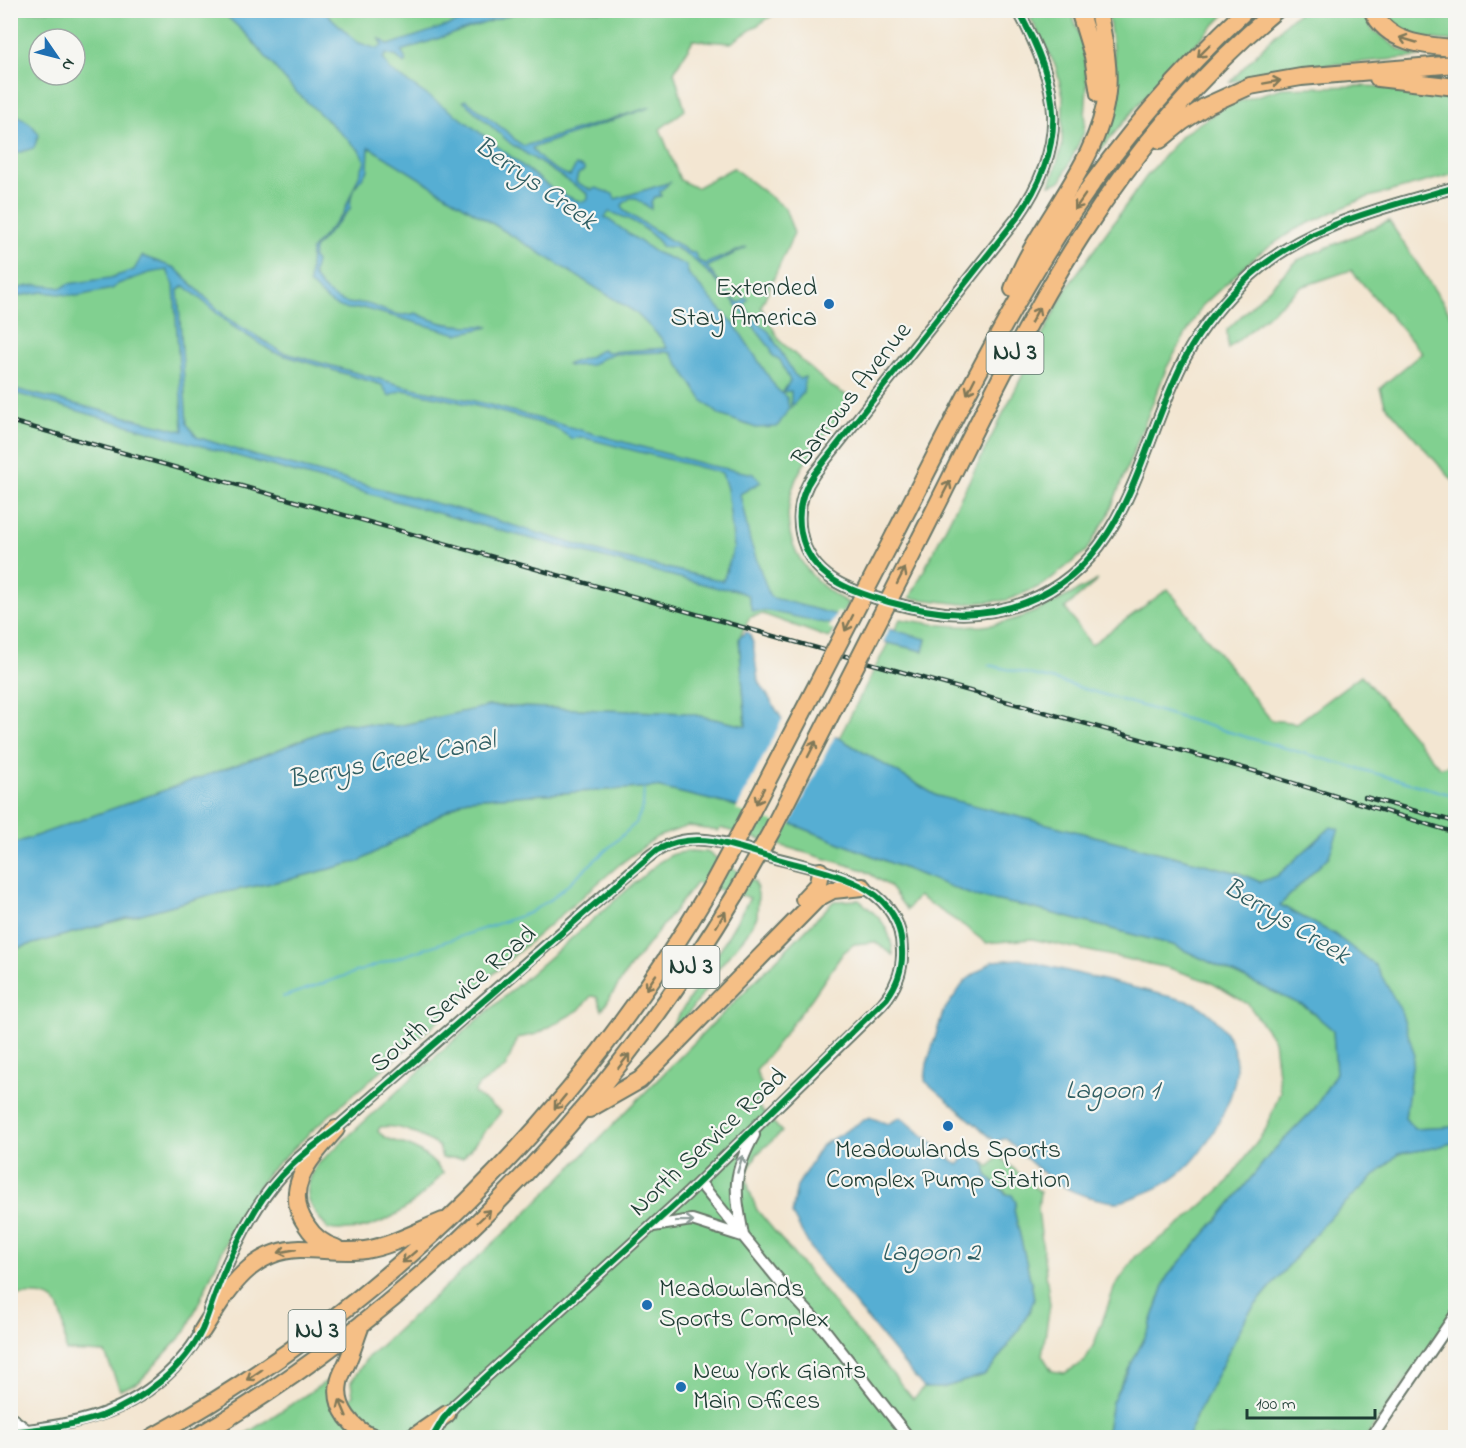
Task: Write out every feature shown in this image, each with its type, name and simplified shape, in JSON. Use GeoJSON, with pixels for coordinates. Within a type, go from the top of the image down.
{"type":"FeatureCollection","features":[{"type":"Feature","properties":{"kind":"highway"},"geometry":{"type":"LineString","coordinates":[[1079,10],[1093,56],[1098,84],[1099,109],[1094,141]]}},
{"type":"Feature","properties":{"kind":"highway"},"geometry":{"type":"LineString","coordinates":[[998,334],[1014,285],[1094,141],[1104,111],[1108,86],[1106,55],[1098,10]]}},
{"type":"Feature","properties":{"kind":"highway","name":"NJ 3"},"geometry":{"type":"LineString","coordinates":[[151,1437],[243,1383],[320,1329],[387,1275],[452,1217],[527,1141],[601,1051],[660,969],[711,887],[998,334],[1057,236],[1110,159],[1180,76],[1245,10]]}},
{"type":"Feature","properties":{"kind":"highway","name":"NJ 3"},"geometry":{"type":"LineString","coordinates":[[195,1437],[308,1364],[362,1324],[465,1235],[578,1116],[660,1012],[696,961],[774,825],[1055,277],[1088,224],[1124,173],[1194,90],[1226,56],[1276,10]]}},
{"type":"Feature","properties":{"kind":"highway"},"geometry":{"type":"LineString","coordinates":[[1372,10],[1382,26],[1400,39],[1455,48]]}},
{"type":"Feature","properties":{"kind":"highway"},"geometry":{"type":"LineString","coordinates":[[1124,173],[1182,122],[1222,98],[1262,83],[1314,76],[1455,64]]}},
{"type":"Feature","properties":{"kind":"highway"},"geometry":{"type":"LineString","coordinates":[[1314,76],[1392,79],[1455,87]]}},
{"type":"Feature","properties":{"kind":"highway"},"geometry":{"type":"LineString","coordinates":[[668,1052],[704,1002],[816,888],[820,881],[820,871]]}},
{"type":"Feature","properties":{"kind":"highway"},"geometry":{"type":"LineString","coordinates":[[578,1116],[640,1080],[818,898],[833,890],[863,887]]}},
{"type":"Feature","properties":{"kind":"highway"},"geometry":{"type":"LineString","coordinates":[[336,1130],[313,1155],[303,1171],[298,1186],[297,1202],[302,1217],[314,1235],[331,1247],[345,1250]]}},
{"type":"Feature","properties":{"kind":"highway"},"geometry":{"type":"LineString","coordinates":[[201,1331],[233,1282],[256,1263],[278,1253],[292,1250],[375,1248],[452,1217]]}},
{"type":"Feature","properties":{"kind":"highway"},"geometry":{"type":"LineString","coordinates":[[362,1324],[341,1375],[338,1389],[341,1406],[360,1433],[375,1437]]}},
{"type":"Feature","properties":{"kind":"highway"},"geometry":{"type":"LineString","coordinates":[[204,1437],[235,1413]]}},
{"type":"Feature","properties":{"kind":"highway"},"geometry":{"type":"LineString","coordinates":[[412,1437],[447,1414]]}},
{"type":"Feature","properties":{"kind":"highway"},"geometry":{"type":"LineString","coordinates":[[137,1437],[170,1427]]}},
{"type":"Feature","properties":{"kind":"street","name":"Barrows Avenue"},"geometry":{"type":"LineString","coordinates":[[1017,10],[1041,57],[1051,90],[1053,126],[1047,160],[1039,182],[1017,218],[807,485],[802,497],[800,518],[805,546],[821,572],[847,589],[920,610],[962,615],[983,614],[1012,607],[1058,586],[1089,560],[1112,530],[1185,358],[1209,320],[1231,295],[1267,262],[1313,233],[1356,216],[1455,187]]}},
{"type":"Feature","properties":{"kind":"street","name":"South Service Road"},"geometry":{"type":"LineString","coordinates":[[10,1432],[82,1421],[105,1415],[126,1405],[170,1372],[186,1354],[201,1331],[226,1267],[262,1199],[300,1157],[336,1130],[662,847],[688,840],[706,840],[820,871]]}},
{"type":"Feature","properties":{"kind":"street","name":"North Service Road"},"geometry":{"type":"LineString","coordinates":[[432,1437],[447,1414],[700,1183],[872,1015],[896,985],[902,962],[900,931],[886,904],[863,887],[845,878],[820,871]]}},
{"type":"Feature","properties":{"kind":"street"},"geometry":{"type":"LineString","coordinates":[[743,1236],[736,1198],[736,1182],[742,1156],[760,1124]]}},
{"type":"Feature","properties":{"kind":"street"},"geometry":{"type":"LineString","coordinates":[[700,1183],[783,1285],[824,1329],[909,1437]]}},
{"type":"Feature","properties":{"kind":"street"},"geometry":{"type":"LineString","coordinates":[[651,1226],[692,1220],[743,1236]]}},
{"type":"Feature","properties":{"kind":"street"},"geometry":{"type":"LineString","coordinates":[[1371,1437],[1455,1314]]}},
{"type":"Feature","properties":{"kind":"street"},"geometry":{"type":"LineString","coordinates":[[10,1417],[27,1430]]}},
{"type":"Feature","properties":{"kind":"green space"},"geometry":{"type":"Polygon","coordinates":[[[10,11],[779,11],[731,43],[693,40],[674,72],[685,110],[660,129],[680,180],[696,188],[733,168],[785,208],[794,233],[761,307],[780,341],[829,385],[853,399],[807,460],[796,479],[790,499],[788,518],[790,535],[805,567],[831,592],[848,603],[829,638],[763,614],[750,617],[739,638],[746,726],[686,713],[489,706],[398,726],[342,723],[275,751],[11,845],[10,11]]]}},
{"type":"Feature","properties":{"kind":"green space"},"geometry":{"type":"Polygon","coordinates":[[[1027,11],[1071,11],[1084,48],[1087,87],[1084,132],[1061,181],[1050,185],[1062,147],[1063,96],[1056,67],[1027,11]]]}},
{"type":"Feature","properties":{"kind":"green space"},"geometry":{"type":"Polygon","coordinates":[[[1108,11],[1228,11],[1149,92],[1096,155],[1112,107],[1116,73],[1108,11]]]}},
{"type":"Feature","properties":{"kind":"green space"},"geometry":{"type":"Polygon","coordinates":[[[1301,11],[1365,11],[1372,29],[1399,49],[1419,57],[1293,68],[1230,82],[1289,20],[1301,11]]]}},
{"type":"Feature","properties":{"kind":"green space"},"geometry":{"type":"Polygon","coordinates":[[[1378,11],[1455,11],[1455,41],[1431,39],[1396,30],[1378,11]]]}},
{"type":"Feature","properties":{"kind":"green space"},"geometry":{"type":"Polygon","coordinates":[[[1358,86],[1455,93],[1455,174],[1362,199],[1296,229],[1257,255],[1202,306],[1167,367],[1108,516],[1086,551],[1043,585],[1008,600],[962,604],[910,598],[1066,289],[1146,177],[1182,135],[1227,105],[1282,88],[1358,86]]]}},
{"type":"Feature","properties":{"kind":"green space"},"geometry":{"type":"Polygon","coordinates":[[[1389,221],[1455,321],[1455,483],[1385,404],[1380,388],[1422,353],[1351,270],[1301,287],[1228,349],[1227,330],[1298,260],[1389,221]]]}},
{"type":"Feature","properties":{"kind":"green space"},"geometry":{"type":"Polygon","coordinates":[[[1098,580],[1065,608],[1091,645],[1168,589],[1271,720],[1297,723],[1361,675],[1440,768],[1455,763],[1455,1127],[1414,1129],[1405,1118],[1414,1053],[1334,934],[1280,905],[1329,856],[1299,856],[1277,877],[1260,882],[1239,873],[937,796],[839,738],[888,643],[923,651],[926,639],[894,631],[900,619],[942,625],[998,624],[1043,608],[1098,580]]]}},
{"type":"Feature","properties":{"kind":"green space"},"geometry":{"type":"Polygon","coordinates":[[[656,787],[732,805],[795,825],[974,896],[1028,907],[1173,945],[1306,1007],[1333,1030],[1336,1073],[1315,1108],[1271,1153],[1167,1277],[1149,1329],[1112,1402],[1106,1437],[241,1437],[330,1379],[332,1403],[337,1410],[353,1396],[351,1382],[367,1358],[521,1218],[834,901],[859,900],[873,912],[887,930],[893,955],[875,942],[854,944],[843,953],[756,1071],[764,1091],[755,1103],[782,1132],[757,1154],[746,1173],[749,1190],[757,1210],[913,1399],[924,1388],[942,1388],[984,1375],[1016,1334],[1034,1299],[1014,1210],[1016,1202],[987,1175],[984,1162],[989,1167],[999,1156],[1040,1192],[1038,1210],[1050,1305],[1042,1355],[1052,1371],[1065,1373],[1084,1362],[1094,1344],[1115,1286],[1136,1256],[1182,1223],[1226,1184],[1266,1129],[1280,1092],[1274,1040],[1248,1004],[1210,982],[1169,968],[1032,939],[986,943],[918,896],[907,910],[889,886],[864,870],[721,828],[718,831],[688,826],[657,837],[619,865],[317,1126],[268,1173],[239,1214],[186,1331],[139,1382],[120,1390],[105,1353],[66,1351],[60,1312],[50,1299],[28,1295],[11,1296],[11,950],[206,896],[291,879],[360,861],[467,799],[656,787]]]}},
{"type":"Feature","properties":{"kind":"green space"},"geometry":{"type":"Polygon","coordinates":[[[690,851],[707,852],[755,882],[758,894],[757,917],[746,935],[711,977],[712,982],[664,1046],[661,1043],[713,962],[750,898],[696,883],[628,970],[602,1010],[597,997],[591,996],[579,1010],[537,1034],[518,1038],[505,1068],[478,1086],[474,1093],[501,1112],[463,1158],[442,1158],[439,1146],[418,1135],[396,1127],[380,1127],[378,1131],[381,1134],[417,1150],[430,1159],[443,1173],[420,1197],[392,1217],[361,1228],[328,1229],[316,1214],[309,1199],[308,1184],[317,1165],[435,1057],[659,862],[673,854],[690,851]]]}},
{"type":"Feature","properties":{"kind":"green space"},"geometry":{"type":"Polygon","coordinates":[[[1455,1142],[1455,1312],[1366,1437],[1188,1438],[1196,1416],[1248,1314],[1325,1222],[1398,1154],[1455,1142]]]}},
{"type":"Feature","properties":{"kind":"water","name":"Berrys Creek"},"geometry":{"type":"Polygon","coordinates":[[[221,11],[324,11],[357,42],[377,49],[383,45],[379,38],[389,45],[492,11],[521,11],[401,51],[407,62],[404,64],[397,57],[386,54],[383,58],[390,70],[465,121],[555,191],[581,202],[588,199],[588,194],[511,144],[463,101],[466,100],[524,146],[651,107],[532,148],[548,165],[570,176],[576,165],[583,167],[585,170],[578,174],[576,182],[591,190],[596,188],[613,194],[615,199],[671,182],[660,191],[661,196],[654,197],[651,209],[635,198],[630,198],[622,205],[624,211],[691,253],[694,252],[699,261],[705,264],[747,247],[707,267],[734,300],[740,303],[745,298],[748,299],[744,306],[753,318],[769,332],[794,374],[800,379],[805,377],[803,393],[791,407],[791,391],[783,392],[790,381],[780,360],[772,355],[771,349],[739,308],[702,267],[676,248],[662,247],[639,225],[609,212],[605,217],[655,252],[686,265],[689,275],[735,325],[776,388],[787,398],[789,409],[777,427],[756,428],[720,415],[703,401],[671,353],[612,354],[592,365],[569,366],[567,364],[589,357],[602,349],[607,352],[667,348],[661,338],[635,312],[369,147],[368,170],[354,188],[350,209],[314,249],[313,258],[316,262],[313,275],[316,280],[332,296],[348,303],[365,303],[403,315],[416,313],[448,324],[489,327],[457,334],[363,308],[346,309],[333,304],[309,283],[311,250],[343,214],[365,161],[359,150],[293,89],[248,36],[221,11]]]}},
{"type":"Feature","properties":{"kind":"water"},"geometry":{"type":"Polygon","coordinates":[[[11,111],[31,124],[39,134],[34,148],[11,155],[11,111]]]}},
{"type":"Feature","properties":{"kind":"water"},"geometry":{"type":"Polygon","coordinates":[[[142,256],[175,268],[228,319],[282,352],[404,386],[483,403],[707,465],[754,474],[761,482],[740,494],[750,541],[770,597],[926,639],[923,651],[888,643],[829,624],[769,611],[752,611],[748,595],[732,589],[718,588],[494,529],[11,392],[11,388],[183,431],[174,286],[167,270],[149,273],[118,284],[112,289],[77,296],[43,292],[11,297],[11,293],[23,287],[42,285],[62,288],[68,284],[110,278],[134,270],[142,256]],[[185,286],[178,290],[187,424],[197,437],[256,456],[469,512],[614,556],[723,581],[734,547],[727,489],[722,473],[581,437],[572,439],[554,427],[437,397],[403,390],[389,396],[382,385],[273,352],[232,326],[185,286]]]}},
{"type":"Feature","properties":{"kind":"water"},"geometry":{"type":"Polygon","coordinates":[[[746,632],[749,633],[753,643],[758,680],[782,719],[839,738],[937,796],[1239,873],[1260,882],[1277,876],[1331,827],[1339,829],[1329,856],[1280,905],[1334,934],[1376,966],[1401,1011],[1414,1053],[1405,1118],[1414,1129],[1455,1127],[1455,1142],[1398,1154],[1325,1222],[1248,1314],[1196,1416],[1188,1437],[1106,1437],[1112,1402],[1149,1329],[1167,1277],[1271,1153],[1315,1108],[1336,1073],[1333,1030],[1306,1007],[1173,945],[1028,907],[974,896],[795,825],[732,805],[656,787],[467,799],[360,861],[291,879],[206,896],[11,950],[10,845],[275,751],[342,723],[398,726],[489,706],[686,713],[746,726],[739,638],[746,632]]]}},
{"type":"Feature","properties":{"kind":"water","name":"Lagoon 1"},"geometry":{"type":"Polygon","coordinates":[[[1020,959],[1195,1003],[1218,1023],[1230,1039],[1236,1069],[1231,1094],[1218,1123],[1202,1149],[1185,1169],[1173,1178],[1155,1189],[1121,1202],[1084,1195],[1071,1190],[1047,1176],[1005,1138],[996,1142],[925,1081],[927,1064],[943,1012],[965,981],[993,961],[1020,959]]]}},
{"type":"Feature","properties":{"kind":"water","name":"Lagoon 2"},"geometry":{"type":"Polygon","coordinates":[[[869,1117],[888,1124],[901,1117],[958,1165],[970,1151],[984,1162],[987,1175],[1006,1194],[1012,1195],[1016,1202],[1014,1210],[1034,1299],[1016,1334],[984,1375],[942,1388],[924,1388],[814,1254],[792,1214],[797,1186],[822,1145],[869,1117]]]}},
{"type":"Feature","properties":{"kind":"pier"},"geometry":{"type":"Polygon","coordinates":[[[837,612],[890,627],[882,645],[829,628],[837,612]]]}},
{"type":"Feature","properties":{"kind":"pier"},"geometry":{"type":"Polygon","coordinates":[[[784,716],[836,734],[789,827],[736,810],[784,716]]]}},
{"type":"Feature","properties":{"kind":"waterway"},"geometry":{"type":"LineString","coordinates":[[988,665],[1051,679],[1456,796]]}},
{"type":"Feature","properties":{"kind":"waterway"},"geometry":{"type":"LineString","coordinates":[[283,997],[529,913],[553,898],[636,823],[643,806],[644,786]]}},
{"type":"Feature","properties":{"kind":"railway"},"geometry":{"type":"LineString","coordinates":[[10,421],[1254,771],[1456,833]]}},
{"type":"Feature","properties":{"kind":"railway"},"geometry":{"type":"LineString","coordinates":[[1365,797],[1456,822]]}},
{"type":"Feature","properties":{"kind":"cycle path"},"geometry":{"type":"LineString","coordinates":[[1018,10],[1043,65],[1050,90],[1053,115],[1052,139],[1034,190],[1017,218],[814,474],[801,502],[801,533],[813,561],[834,580],[860,593],[924,610],[957,614],[1009,608],[1061,584],[1088,559],[1110,530],[1127,498],[1185,358],[1206,324],[1241,284],[1273,257],[1322,230],[1374,211],[1456,187]]}},
{"type":"Feature","properties":{"kind":"cycle path"},"geometry":{"type":"LineString","coordinates":[[10,1432],[93,1419],[119,1409],[161,1381],[185,1357],[194,1344],[202,1330],[230,1257],[256,1209],[282,1175],[657,850],[670,844],[690,840],[722,843],[826,872],[863,887],[878,897],[891,911],[899,928],[902,950],[899,975],[887,998],[687,1194],[455,1405],[443,1419],[432,1438]]}},
{"type":"Feature","properties":{"kind":"place","name":"Extended Stay America"},"geometry":{"type":"Point","coordinates":[829,304]}},
{"type":"Feature","properties":{"kind":"place","name":"Meadowlands Sports Complex Pump Station"},"geometry":{"type":"Point","coordinates":[948,1126]}},
{"type":"Feature","properties":{"kind":"place","name":"Meadowlands Sports Complex"},"geometry":{"type":"Point","coordinates":[647,1305]}},
{"type":"Feature","properties":{"kind":"place","name":"New York Giants Main Offices"},"geometry":{"type":"Point","coordinates":[681,1387]}},
{"type":"Feature","properties":{"kind":"water label","name":"Berrys Creek Canal"},"geometry":{"type":"Point","coordinates":[392,761]}}]}
